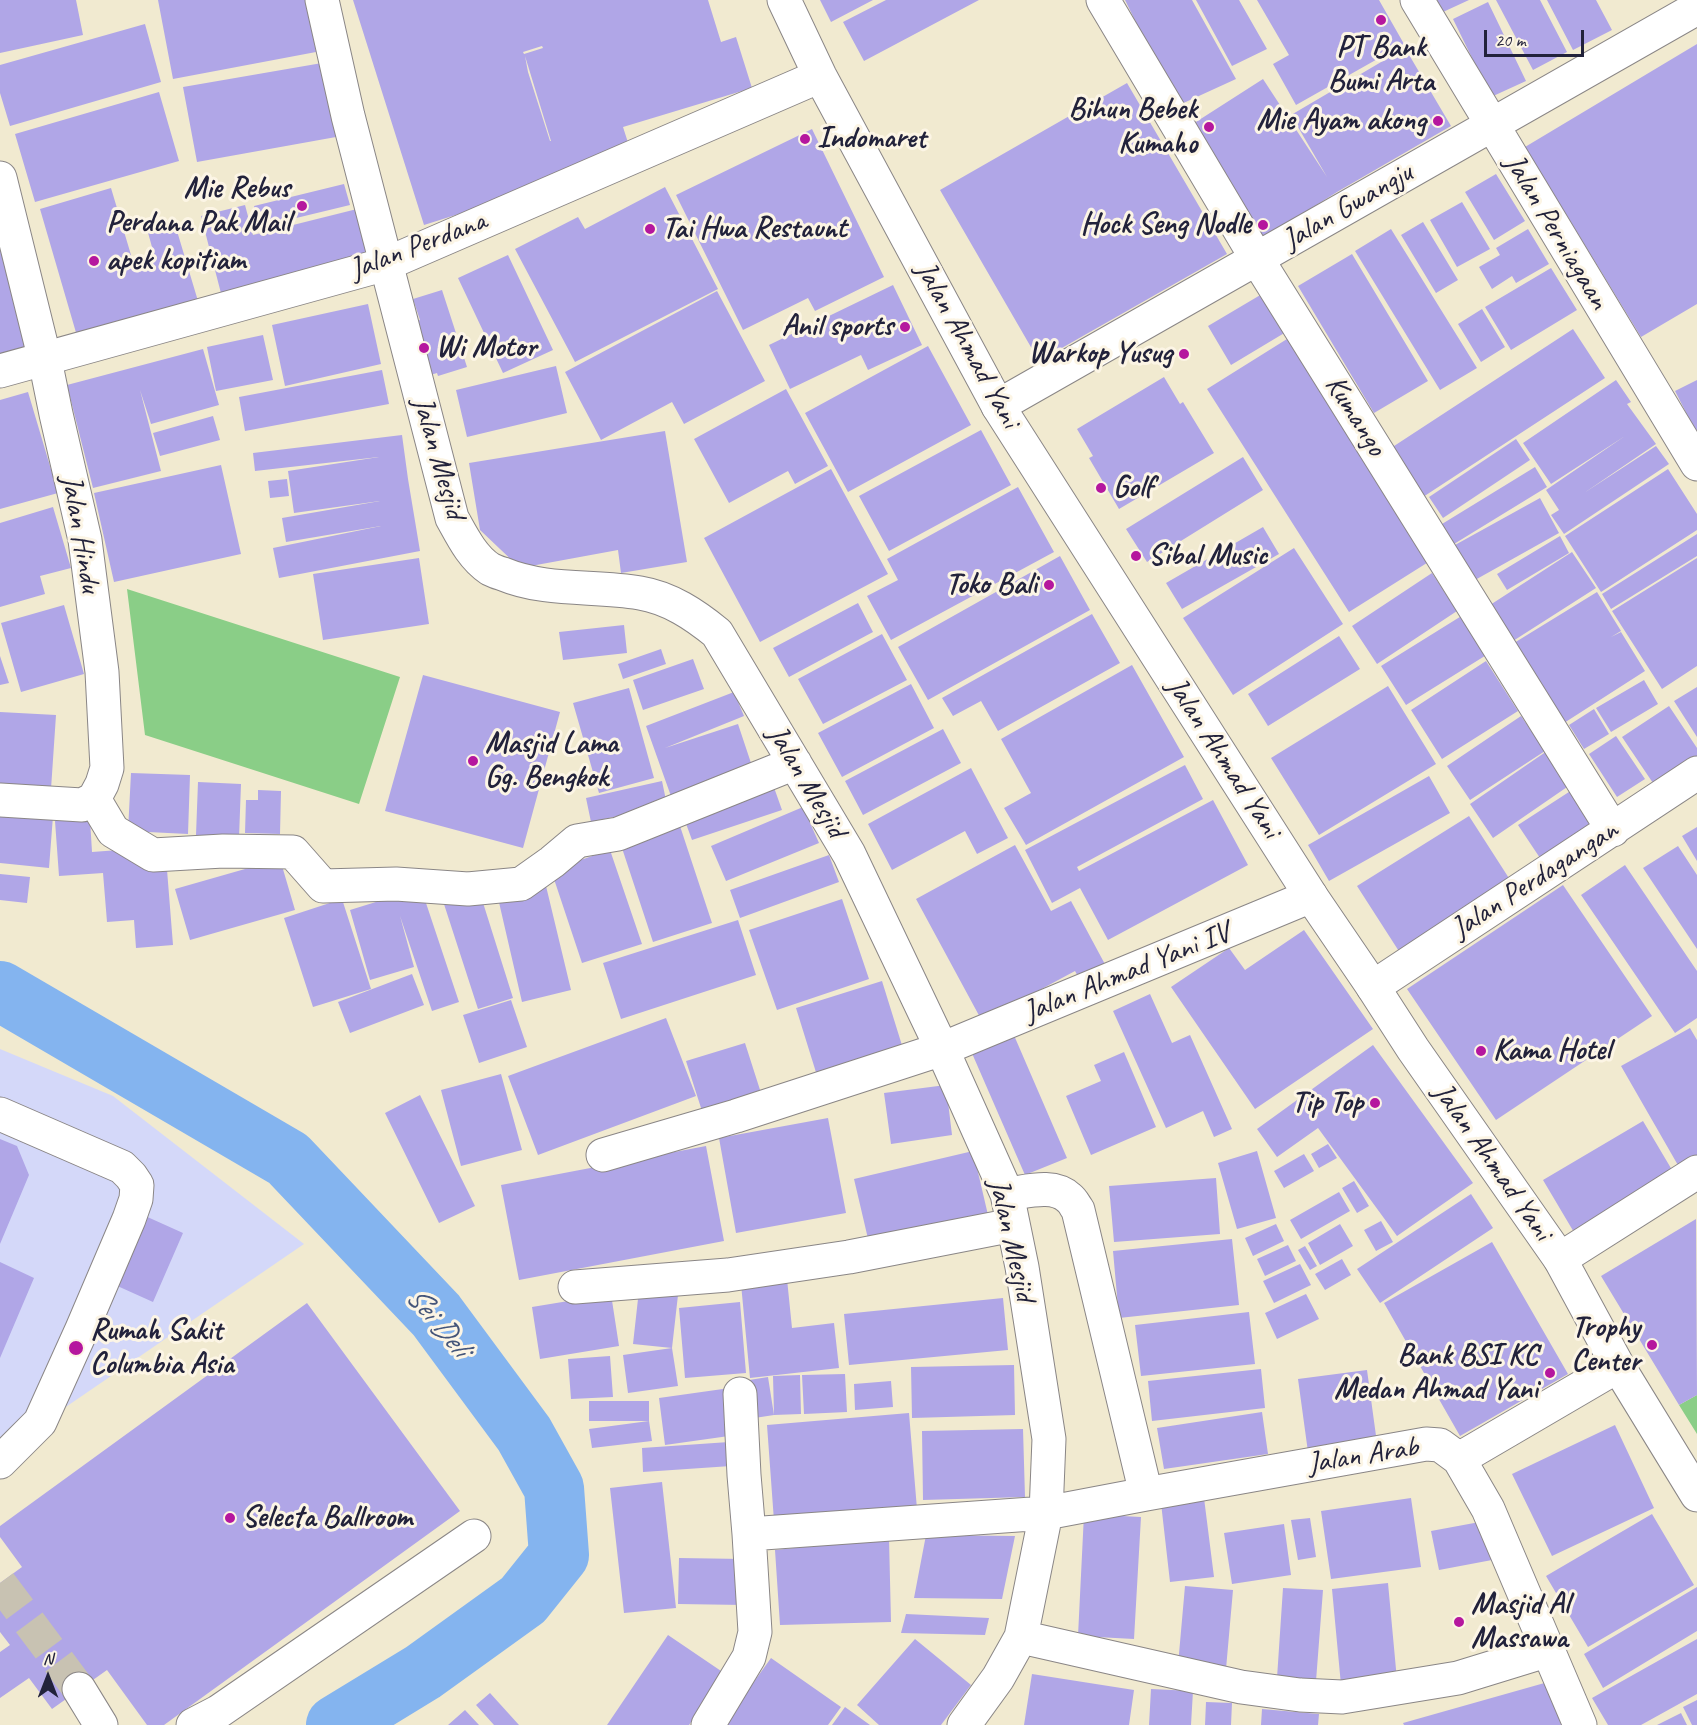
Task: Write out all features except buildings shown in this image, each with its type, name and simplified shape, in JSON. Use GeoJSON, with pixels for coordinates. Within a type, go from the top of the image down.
{"type":"FeatureCollection","features":[{"type":"Feature","properties":{"kind":"street","name":"Jalan Mesjid"},"geometry":{"type":"LineString","coordinates":[[322,0],[348,116],[452,518],[468,548],[490,569],[513,579],[544,585],[641,593],[669,602],[697,616],[717,633],[849,854],[942,1049],[1010,1210],[1022,1267],[1048,1439],[1046,1513],[1021,1637],[998,1678],[964,1725]]}},
{"type":"Feature","properties":{"kind":"street","name":"Jalan Ahmad Yani"},"geometry":{"type":"LineString","coordinates":[[784,0],[820,76],[998,406],[1311,896],[1413,1049],[1560,1259],[1618,1366],[1697,1494]]}},
{"type":"Feature","properties":{"kind":"street","name":"Kumango"},"geometry":{"type":"LineString","coordinates":[[1103,0],[1257,259],[1613,830]]}},
{"type":"Feature","properties":{"kind":"street","name":"Jalan Perniagaan"},"geometry":{"type":"LineString","coordinates":[[1417,0],[1697,464]]}},
{"type":"Feature","properties":{"kind":"street","name":"Jalan Gwangju"},"geometry":{"type":"LineString","coordinates":[[998,406],[1697,9]]}},
{"type":"Feature","properties":{"kind":"street","name":"Jalan Perdana"},"geometry":{"type":"LineString","coordinates":[[0,371],[386,264],[820,76]]}},
{"type":"Feature","properties":{"kind":"street","name":"Jalan Hindu"},"geometry":{"type":"LineString","coordinates":[[0,178],[45,360],[85,540],[102,672],[107,768],[94,799]]}},
{"type":"Feature","properties":{"kind":"street"},"geometry":{"type":"LineString","coordinates":[[0,800],[82,805],[94,799],[113,831],[153,855],[223,851],[293,852],[323,886],[396,884],[468,889],[521,884],[577,842],[618,834],[795,763]]}},
{"type":"Feature","properties":{"kind":"street","name":"Jalan Perdagangan"},"geometry":{"type":"LineString","coordinates":[[1373,987],[1697,773]]}},
{"type":"Feature","properties":{"kind":"street","name":"Jalan Ahmad Yani IV"},"geometry":{"type":"LineString","coordinates":[[603,1155],[736,1116],[942,1049],[1311,896]]}},
{"type":"Feature","properties":{"kind":"street"},"geometry":{"type":"LineString","coordinates":[[0,1114],[122,1167],[137,1185],[136,1199],[129,1219],[40,1422],[0,1462]]}},
{"type":"Feature","properties":{"kind":"street"},"geometry":{"type":"LineString","coordinates":[[1560,1259],[1697,1172]]}},
{"type":"Feature","properties":{"kind":"street"},"geometry":{"type":"LineString","coordinates":[[575,1287],[728,1275],[849,1257],[1010,1210],[1046,1189],[1057,1191],[1069,1198],[1078,1210],[1146,1494]]}},
{"type":"Feature","properties":{"kind":"street"},"geometry":{"type":"LineString","coordinates":[[1459,1459],[1618,1366]]}},
{"type":"Feature","properties":{"kind":"street"},"geometry":{"type":"LineString","coordinates":[[708,1725],[749,1657],[755,1632],[740,1394]]}},
{"type":"Feature","properties":{"kind":"street","name":"Jalan Arab"},"geometry":{"type":"LineString","coordinates":[[749,1534],[1046,1513],[1426,1444],[1440,1445],[1459,1459],[1488,1509],[1580,1725]]}},
{"type":"Feature","properties":{"kind":"street"},"geometry":{"type":"LineString","coordinates":[[193,1725],[218,1712],[474,1536]]}},
{"type":"Feature","properties":{"kind":"street"},"geometry":{"type":"LineString","coordinates":[[1021,1637],[1241,1686],[1300,1695],[1342,1696],[1458,1678],[1549,1650]]}},
{"type":"Feature","properties":{"kind":"street"},"geometry":{"type":"LineString","coordinates":[[79,1689],[101,1725]]}},
{"type":"Feature","properties":{"kind":"shaded area","name":"Rumah Sakit Columbia Asia"},"geometry":{"type":"Polygon","coordinates":[[[0,1049],[113,1096],[304,1244],[0,1452],[0,1049]]]}},
{"type":"Feature","properties":{"kind":"green space"},"geometry":{"type":"Polygon","coordinates":[[[127,589],[400,677],[359,804],[145,735],[127,589]]]}},
{"type":"Feature","properties":{"kind":"green space"},"geometry":{"type":"Polygon","coordinates":[[[1697,1395],[1697,1434],[1679,1405],[1697,1395]]]}},
{"type":"Feature","properties":{"kind":"waterway","name":"Sei Deli"},"geometry":{"type":"LineString","coordinates":[[0,991],[288,1159],[436,1315],[524,1434],[554,1488],[559,1555],[523,1600],[423,1672],[336,1725]]}},
{"type":"Feature","properties":{"kind":"tunnel"},"geometry":{"type":"LineString","coordinates":[[0,1583],[79,1689]]}},
{"type":"Feature","properties":{"kind":"place","name":"PT Bank Bumi Arta"},"geometry":{"type":"Point","coordinates":[1381,20]}},
{"type":"Feature","properties":{"kind":"place","name":"Mie Ayam akong"},"geometry":{"type":"Point","coordinates":[1438,121]}},
{"type":"Feature","properties":{"kind":"place","name":"Bihun Bebek Kumaho"},"geometry":{"type":"Point","coordinates":[1209,127]}},
{"type":"Feature","properties":{"kind":"place","name":"Indomaret"},"geometry":{"type":"Point","coordinates":[805,139]}},
{"type":"Feature","properties":{"kind":"place","name":"Mie Rebus Perdana Pak Mail"},"geometry":{"type":"Point","coordinates":[302,206]}},
{"type":"Feature","properties":{"kind":"place","name":"Hock Seng Nodle"},"geometry":{"type":"Point","coordinates":[1263,225]}},
{"type":"Feature","properties":{"kind":"place","name":"Tai Hwa Restaunt"},"geometry":{"type":"Point","coordinates":[650,229]}},
{"type":"Feature","properties":{"kind":"place","name":"apek kopitiam"},"geometry":{"type":"Point","coordinates":[94,261]}},
{"type":"Feature","properties":{"kind":"place","name":"Anil sports"},"geometry":{"type":"Point","coordinates":[905,327]}},
{"type":"Feature","properties":{"kind":"place","name":"Wi Motor"},"geometry":{"type":"Point","coordinates":[424,348]}},
{"type":"Feature","properties":{"kind":"place","name":"Warkop Yusug"},"geometry":{"type":"Point","coordinates":[1184,354]}},
{"type":"Feature","properties":{"kind":"place","name":"Golf"},"geometry":{"type":"Point","coordinates":[1101,488]}},
{"type":"Feature","properties":{"kind":"place","name":"Sibal Music"},"geometry":{"type":"Point","coordinates":[1136,556]}},
{"type":"Feature","properties":{"kind":"place","name":"Toko Bali"},"geometry":{"type":"Point","coordinates":[1049,585]}},
{"type":"Feature","properties":{"kind":"place","name":"Masjid Lama Gg. Bengkok"},"geometry":{"type":"Point","coordinates":[473,761]}},
{"type":"Feature","properties":{"kind":"place","name":"Kama Hotel"},"geometry":{"type":"Point","coordinates":[1481,1051]}},
{"type":"Feature","properties":{"kind":"place","name":"Tip Top"},"geometry":{"type":"Point","coordinates":[1375,1103]}},
{"type":"Feature","properties":{"kind":"place","name":"Trophy Center"},"geometry":{"type":"Point","coordinates":[1652,1345]}},
{"type":"Feature","properties":{"kind":"place","name":"Rumah Sakit Columbia Asia"},"geometry":{"type":"Point","coordinates":[76,1348]}},
{"type":"Feature","properties":{"kind":"place","name":"Bank BSI KC Medan Ahmad Yani"},"geometry":{"type":"Point","coordinates":[1550,1373]}},
{"type":"Feature","properties":{"kind":"place","name":"Selecta Ballroom"},"geometry":{"type":"Point","coordinates":[230,1518]}},
{"type":"Feature","properties":{"kind":"place","name":"Masjid Al Massawa"},"geometry":{"type":"Point","coordinates":[1459,1622]}}]}
